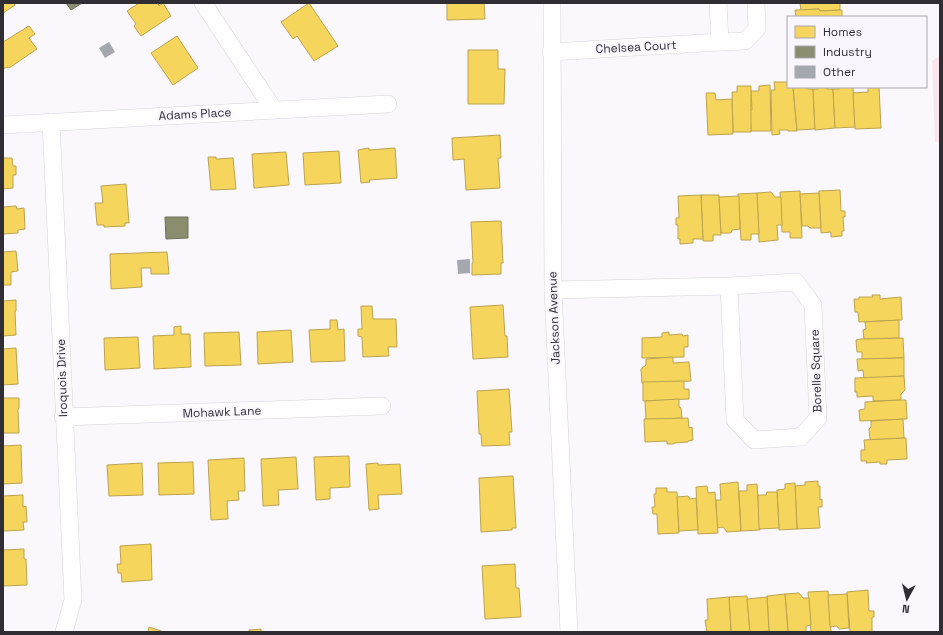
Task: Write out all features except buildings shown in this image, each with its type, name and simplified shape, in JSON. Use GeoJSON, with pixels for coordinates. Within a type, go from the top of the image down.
{"type":"FeatureCollection","features":[{"type":"Feature","properties":{"kind":"street"},"geometry":{"type":"LineString","coordinates":[[203,3],[274,110]]}},
{"type":"Feature","properties":{"kind":"street","name":"Jackson Avenue"},"geometry":{"type":"LineString","coordinates":[[552,3],[552,290],[569,632]]}},
{"type":"Feature","properties":{"kind":"street"},"geometry":{"type":"LineString","coordinates":[[718,3],[720,42]]}},
{"type":"Feature","properties":{"kind":"street","name":"Chelsea Court"},"geometry":{"type":"LineString","coordinates":[[551,52],[745,41],[757,29],[756,3]]}},
{"type":"Feature","properties":{"kind":"street","name":"Adams Place"},"geometry":{"type":"LineString","coordinates":[[3,125],[388,104]]}},
{"type":"Feature","properties":{"kind":"street","name":"Iroquois Drive"},"geometry":{"type":"LineString","coordinates":[[51,122],[72,600],[64,632]]}},
{"type":"Feature","properties":{"kind":"street","name":"Borelle Square"},"geometry":{"type":"LineString","coordinates":[[552,290],[729,286],[796,282],[813,305],[818,418],[801,437],[754,440],[736,420],[729,286]]}},
{"type":"Feature","properties":{"kind":"street","name":"Mohawk Lane"},"geometry":{"type":"LineString","coordinates":[[63,417],[382,406]]}},
{"type":"Feature","properties":{"kind":"shaded area"},"geometry":{"type":"Polygon","coordinates":[[[940,55],[940,142],[935,142],[932,61],[940,55]]]}}]}
